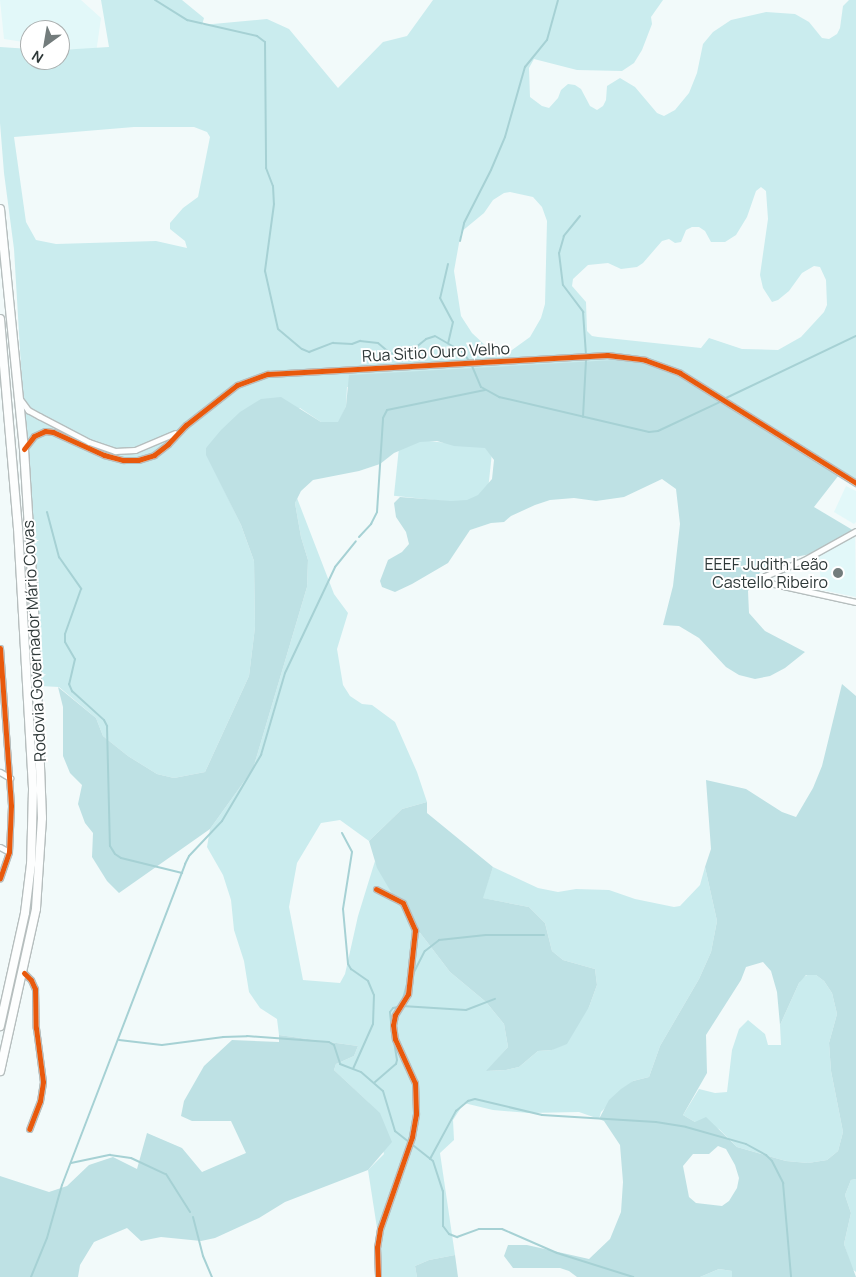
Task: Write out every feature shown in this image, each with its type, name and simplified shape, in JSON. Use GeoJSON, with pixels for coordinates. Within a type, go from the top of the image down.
{"type":"FeatureCollection","features":[{"type":"Feature","properties":{"kind":"main road","name":"Rodovia Governador Mário Covas"},"geometry":{"type":"LineString","coordinates":[[0,209],[24,448],[34,610],[42,818],[36,909],[24,973],[0,1071]]}},
{"type":"Feature","properties":{"kind":"main road","name":"Rodovia Governador Mário Covas"},"geometry":{"type":"LineString","coordinates":[[0,319],[18,528],[33,790],[31,864],[25,913],[0,1026]]}},
{"type":"Feature","properties":{"kind":"street","name":"Rua Sitio Ouro Velho"},"geometry":{"type":"LineString","coordinates":[[24,448],[34,436],[46,431],[53,432],[104,455],[123,460],[138,460],[154,455],[168,444],[178,432],[237,385],[268,374],[607,355],[628,356],[664,366],[694,381],[856,483]]}},
{"type":"Feature","properties":{"kind":"street","name":"Rua Sitio Ouro Velho"},"geometry":{"type":"LineString","coordinates":[[19,396],[28,410],[89,442],[115,451],[135,450],[178,432]]}},
{"type":"Feature","properties":{"kind":"street"},"geometry":{"type":"LineString","coordinates":[[856,531],[804,560],[766,576],[764,579],[765,582],[856,602]]}},
{"type":"Feature","properties":{"kind":"street"},"geometry":{"type":"LineString","coordinates":[[0,648],[6,746],[10,778],[11,833],[9,852],[0,878]]}},
{"type":"Feature","properties":{"kind":"street"},"geometry":{"type":"LineString","coordinates":[[0,738],[6,746]]}},
{"type":"Feature","properties":{"kind":"street"},"geometry":{"type":"LineString","coordinates":[[0,772],[10,778]]}},
{"type":"Feature","properties":{"kind":"street"},"geometry":{"type":"LineString","coordinates":[[0,847],[9,852]]}},
{"type":"Feature","properties":{"kind":"street"},"geometry":{"type":"LineString","coordinates":[[376,889],[403,903],[415,930],[408,994],[395,1015],[393,1026],[395,1039],[415,1083],[416,1114],[412,1136],[380,1229],[377,1248],[378,1277]]}},
{"type":"Feature","properties":{"kind":"street"},"geometry":{"type":"LineString","coordinates":[[24,973],[31,980],[35,989],[36,1028],[43,1082],[40,1101],[29,1129]]}},
{"type":"Feature","properties":{"kind":"shaded area"},"geometry":{"type":"Polygon","coordinates":[[[0,0],[81,0],[101,18],[96,53],[70,49],[70,20],[20,20],[20,41],[4,39],[0,0]]]}},
{"type":"Feature","properties":{"kind":"shaded area"},"geometry":{"type":"Polygon","coordinates":[[[101,0],[182,0],[204,18],[202,25],[267,19],[289,29],[338,88],[383,42],[407,36],[433,0],[663,0],[651,17],[652,24],[642,50],[634,63],[622,71],[577,70],[534,59],[529,68],[530,97],[542,106],[549,108],[558,98],[561,90],[568,84],[575,85],[581,89],[590,106],[597,110],[603,106],[606,100],[607,86],[620,78],[635,87],[657,113],[664,116],[675,110],[689,93],[697,73],[703,44],[713,32],[731,20],[766,12],[795,14],[809,22],[822,38],[829,39],[837,34],[840,28],[843,6],[849,0],[856,0],[856,480],[684,376],[632,359],[347,387],[346,406],[339,422],[321,422],[300,408],[206,448],[207,455],[241,525],[254,561],[255,627],[249,676],[205,772],[174,778],[157,774],[128,756],[103,736],[96,718],[59,687],[40,686],[14,249],[4,173],[0,123],[0,47],[20,48],[20,70],[70,70],[70,49],[109,47],[101,0]],[[134,127],[14,137],[26,222],[36,240],[56,244],[156,241],[187,248],[185,241],[170,229],[170,223],[183,208],[198,197],[210,137],[207,132],[194,127],[134,127]],[[761,187],[756,191],[747,217],[736,235],[725,242],[711,242],[705,231],[699,227],[692,227],[686,230],[681,242],[675,243],[669,239],[662,241],[643,263],[637,267],[621,269],[608,263],[588,265],[573,279],[572,286],[586,302],[587,331],[592,336],[598,337],[701,348],[709,338],[742,349],[778,350],[801,337],[824,312],[827,305],[826,280],[820,267],[814,266],[802,273],[789,291],[778,300],[772,302],[763,288],[760,275],[768,219],[766,191],[761,187]],[[510,192],[504,193],[493,200],[484,213],[461,232],[454,271],[461,316],[472,333],[487,347],[499,353],[512,350],[530,337],[541,318],[545,304],[547,221],[542,207],[533,197],[510,192]]]}},
{"type":"Feature","properties":{"kind":"shaded area"},"geometry":{"type":"Polygon","coordinates":[[[632,359],[684,376],[842,471],[814,507],[856,532],[811,554],[779,560],[763,568],[748,591],[749,613],[765,631],[805,652],[785,668],[770,676],[755,679],[739,675],[726,667],[699,638],[679,626],[663,625],[673,586],[680,524],[676,489],[662,479],[624,497],[596,501],[574,498],[550,500],[511,516],[504,522],[491,523],[470,530],[448,563],[395,592],[382,587],[380,581],[388,560],[402,552],[409,544],[406,532],[396,517],[394,503],[400,497],[451,501],[467,500],[478,495],[492,479],[494,460],[485,448],[454,446],[437,441],[420,442],[394,453],[380,464],[359,471],[313,480],[301,491],[295,503],[301,537],[308,560],[307,587],[253,769],[210,829],[119,893],[107,881],[92,857],[93,833],[85,823],[78,804],[82,785],[70,773],[63,756],[63,707],[58,687],[96,718],[103,736],[128,756],[157,774],[174,778],[205,772],[249,676],[255,627],[254,561],[241,525],[206,455],[206,448],[221,430],[240,412],[261,399],[281,397],[321,422],[338,422],[346,406],[349,375],[632,359]]]}},
{"type":"Feature","properties":{"kind":"shaded area"},"geometry":{"type":"Polygon","coordinates":[[[400,438],[492,448],[486,505],[394,496],[400,438]]]}},
{"type":"Feature","properties":{"kind":"shaded area"},"geometry":{"type":"Polygon","coordinates":[[[846,486],[856,491],[856,522],[854,524],[834,512],[846,486]]]}},
{"type":"Feature","properties":{"kind":"shaded area"},"geometry":{"type":"Polygon","coordinates":[[[297,498],[334,594],[348,613],[337,649],[343,685],[350,696],[362,704],[372,705],[395,722],[417,772],[427,802],[402,809],[369,841],[340,820],[321,823],[297,863],[289,907],[303,980],[340,983],[345,974],[358,916],[375,861],[398,904],[450,972],[486,1002],[504,1024],[508,1047],[487,1071],[506,1070],[519,1067],[538,1051],[552,1050],[589,1007],[597,985],[595,969],[563,960],[552,951],[545,923],[529,907],[482,898],[493,867],[538,888],[558,892],[576,889],[609,890],[635,899],[674,907],[680,906],[700,885],[705,867],[717,921],[711,952],[699,979],[660,1046],[649,1077],[633,1081],[601,1112],[599,1119],[579,1112],[529,1113],[493,1110],[464,1103],[453,1120],[454,1140],[440,1153],[455,1255],[429,1260],[415,1266],[417,1277],[380,1277],[379,1241],[368,1170],[384,1154],[369,1103],[334,1070],[336,1064],[354,1056],[358,1046],[279,1035],[277,1019],[260,1008],[249,992],[244,961],[234,930],[231,900],[223,875],[207,847],[210,829],[253,769],[307,587],[308,560],[301,537],[295,503],[297,498]]]}},
{"type":"Feature","properties":{"kind":"shaded area","name":"EEEF Judith Leão Castello Ribeiro"},"geometry":{"type":"Polygon","coordinates":[[[855,535],[856,597],[822,590],[818,556],[855,535]]]}},
{"type":"Feature","properties":{"kind":"shaded area"},"geometry":{"type":"Polygon","coordinates":[[[842,684],[856,696],[856,1179],[851,1180],[845,1195],[851,1213],[844,1244],[856,1277],[732,1277],[732,1271],[719,1269],[700,1277],[577,1277],[569,1271],[560,1268],[513,1268],[504,1256],[508,1245],[527,1245],[589,1259],[610,1239],[621,1212],[623,1182],[620,1145],[604,1121],[599,1119],[609,1100],[621,1089],[633,1081],[649,1077],[660,1046],[699,979],[711,952],[717,921],[705,867],[711,849],[706,780],[746,789],[782,812],[796,817],[813,788],[822,766],[842,684]],[[763,962],[746,967],[741,980],[706,1035],[707,1073],[683,1115],[695,1122],[706,1117],[737,1147],[786,1161],[808,1163],[827,1160],[838,1151],[843,1132],[831,1071],[829,1043],[837,1014],[832,993],[824,981],[816,975],[806,975],[799,983],[780,1025],[777,992],[771,971],[763,962]],[[718,1146],[709,1154],[693,1154],[683,1166],[689,1197],[696,1203],[722,1206],[729,1201],[737,1188],[739,1178],[735,1165],[726,1149],[718,1146]]]}},
{"type":"Feature","properties":{"kind":"shaded area"},"geometry":{"type":"Polygon","coordinates":[[[427,802],[427,813],[493,867],[483,898],[529,907],[545,923],[552,951],[563,960],[595,969],[597,985],[589,1007],[567,1044],[552,1050],[538,1051],[519,1067],[486,1071],[508,1047],[504,1024],[486,1002],[450,972],[398,904],[377,868],[369,841],[402,809],[427,802]]]}},
{"type":"Feature","properties":{"kind":"shaded area"},"geometry":{"type":"Polygon","coordinates":[[[809,974],[816,975],[824,981],[832,993],[837,1014],[829,1043],[831,1071],[843,1132],[838,1151],[827,1160],[808,1163],[786,1161],[737,1147],[719,1129],[695,1122],[683,1115],[699,1089],[715,1093],[727,1092],[732,1050],[739,1029],[748,1020],[765,1034],[768,1045],[781,1045],[780,1025],[799,983],[802,978],[809,974]]]}},
{"type":"Feature","properties":{"kind":"shaded area"},"geometry":{"type":"Polygon","coordinates":[[[279,1035],[358,1046],[354,1056],[336,1064],[334,1070],[380,1113],[392,1142],[368,1170],[285,1202],[259,1218],[215,1238],[201,1241],[161,1237],[141,1241],[127,1228],[94,1242],[80,1265],[78,1277],[0,1277],[0,1176],[49,1192],[67,1186],[89,1165],[113,1157],[137,1169],[147,1133],[182,1148],[202,1172],[246,1153],[231,1121],[192,1121],[181,1116],[184,1101],[204,1066],[232,1040],[279,1042],[279,1035]]]}},
{"type":"Feature","properties":{"kind":"shaded area"},"geometry":{"type":"Polygon","coordinates":[[[856,1179],[856,1272],[852,1269],[844,1244],[851,1213],[845,1195],[851,1180],[856,1179]]]}},
{"type":"Feature","properties":{"kind":"shaded area"},"geometry":{"type":"Polygon","coordinates":[[[455,1255],[458,1277],[417,1277],[415,1266],[429,1260],[455,1255]]]}},
{"type":"Feature","properties":{"kind":"shaded area"},"geometry":{"type":"Polygon","coordinates":[[[719,1269],[732,1271],[732,1277],[700,1277],[719,1269]]]}},
{"type":"Feature","properties":{"kind":"waterway"},"geometry":{"type":"LineString","coordinates":[[155,0],[187,20],[257,36],[265,42],[266,168],[273,186],[274,204],[265,271],[278,329],[302,349],[309,352],[333,343],[352,344],[360,341],[378,343],[391,354],[404,348],[415,348],[426,339],[435,336],[463,352],[469,361]]}},
{"type":"Feature","properties":{"kind":"waterway"},"geometry":{"type":"LineString","coordinates":[[460,241],[464,223],[491,170],[505,137],[525,67],[547,40],[558,0]]}},
{"type":"Feature","properties":{"kind":"waterway"},"geometry":{"type":"LineString","coordinates":[[580,216],[564,236],[559,253],[563,285],[583,312],[586,355]]}},
{"type":"Feature","properties":{"kind":"waterway"},"geometry":{"type":"LineString","coordinates":[[448,264],[440,298],[453,322],[448,343]]}},
{"type":"Feature","properties":{"kind":"waterway"},"geometry":{"type":"LineString","coordinates":[[726,398],[856,336]]}},
{"type":"Feature","properties":{"kind":"waterway"},"geometry":{"type":"LineString","coordinates":[[583,417],[586,359]]}},
{"type":"Feature","properties":{"kind":"waterway"},"geometry":{"type":"LineString","coordinates":[[472,366],[481,387],[499,397],[649,432],[658,431],[722,401]]}},
{"type":"Feature","properties":{"kind":"waterway"},"geometry":{"type":"LineString","coordinates":[[359,537],[371,524],[377,512],[383,418],[387,410],[485,390]]}},
{"type":"Feature","properties":{"kind":"waterway"},"geometry":{"type":"LineString","coordinates":[[47,512],[59,557],[81,589],[65,634],[65,642],[75,659],[69,684],[72,691],[104,720],[107,726],[110,846],[115,854],[121,858],[182,873]]}},
{"type":"Feature","properties":{"kind":"waterway"},"geometry":{"type":"LineString","coordinates":[[31,1277],[47,1238],[62,1185],[185,864],[189,856],[222,821],[261,755],[285,673],[335,567],[356,541]]}},
{"type":"Feature","properties":{"kind":"waterway"},"geometry":{"type":"LineString","coordinates":[[342,833],[352,852],[343,909],[348,964],[351,969],[368,981],[374,995],[373,1024],[353,1069]]}},
{"type":"Feature","properties":{"kind":"waterway"},"geometry":{"type":"LineString","coordinates":[[412,976],[425,951],[439,940],[486,935],[544,935]]}},
{"type":"Feature","properties":{"kind":"waterway"},"geometry":{"type":"LineString","coordinates":[[403,999],[407,984]]}},
{"type":"Feature","properties":{"kind":"waterway"},"geometry":{"type":"LineString","coordinates":[[402,1006],[466,1010],[495,999]]}},
{"type":"Feature","properties":{"kind":"waterway"},"geometry":{"type":"LineString","coordinates":[[391,1022],[390,1012],[393,1008],[398,1007]]}},
{"type":"Feature","properties":{"kind":"waterway"},"geometry":{"type":"LineString","coordinates":[[119,1040],[162,1045],[223,1037],[247,1036],[329,1042],[334,1045],[340,1064],[361,1072],[383,1091],[395,1131],[433,1161],[443,1191],[443,1226],[449,1234],[457,1237],[479,1229],[502,1229],[557,1253],[633,1277]]}},
{"type":"Feature","properties":{"kind":"waterway"},"geometry":{"type":"LineString","coordinates":[[375,1082],[396,1064],[394,1042]]}},
{"type":"Feature","properties":{"kind":"waterway"},"geometry":{"type":"LineString","coordinates":[[430,1159],[456,1111],[468,1101],[475,1099],[542,1115],[656,1122],[686,1127],[746,1144],[766,1155],[772,1161],[783,1183],[791,1277]]}},
{"type":"Feature","properties":{"kind":"waterway"},"geometry":{"type":"LineString","coordinates":[[71,1163],[110,1155],[131,1158],[166,1174],[190,1212]]}},
{"type":"Feature","properties":{"kind":"waterway"},"geometry":{"type":"LineString","coordinates":[[193,1217],[203,1256],[212,1277]]}},
{"type":"Feature","properties":{"kind":"cycle path"},"geometry":{"type":"LineString","coordinates":[[24,449],[34,436],[45,431],[53,432],[104,455],[123,460],[138,460],[154,455],[168,444],[186,425],[237,385],[268,374],[607,355],[645,360],[680,373],[856,483]]}},
{"type":"Feature","properties":{"kind":"cycle path"},"geometry":{"type":"LineString","coordinates":[[0,648],[11,806],[9,852],[0,878]]}},
{"type":"Feature","properties":{"kind":"cycle path"},"geometry":{"type":"LineString","coordinates":[[376,889],[403,903],[415,930],[408,994],[395,1015],[393,1025],[395,1039],[415,1083],[416,1114],[412,1137],[380,1229],[377,1247],[378,1277]]}},
{"type":"Feature","properties":{"kind":"cycle path"},"geometry":{"type":"LineString","coordinates":[[24,973],[31,980],[35,989],[36,1028],[43,1082],[40,1101],[29,1129]]}},
{"type":"Feature","properties":{"kind":"place","name":"EEEF Judith Leão Castello Ribeiro"},"geometry":{"type":"Point","coordinates":[838,573]}}]}
